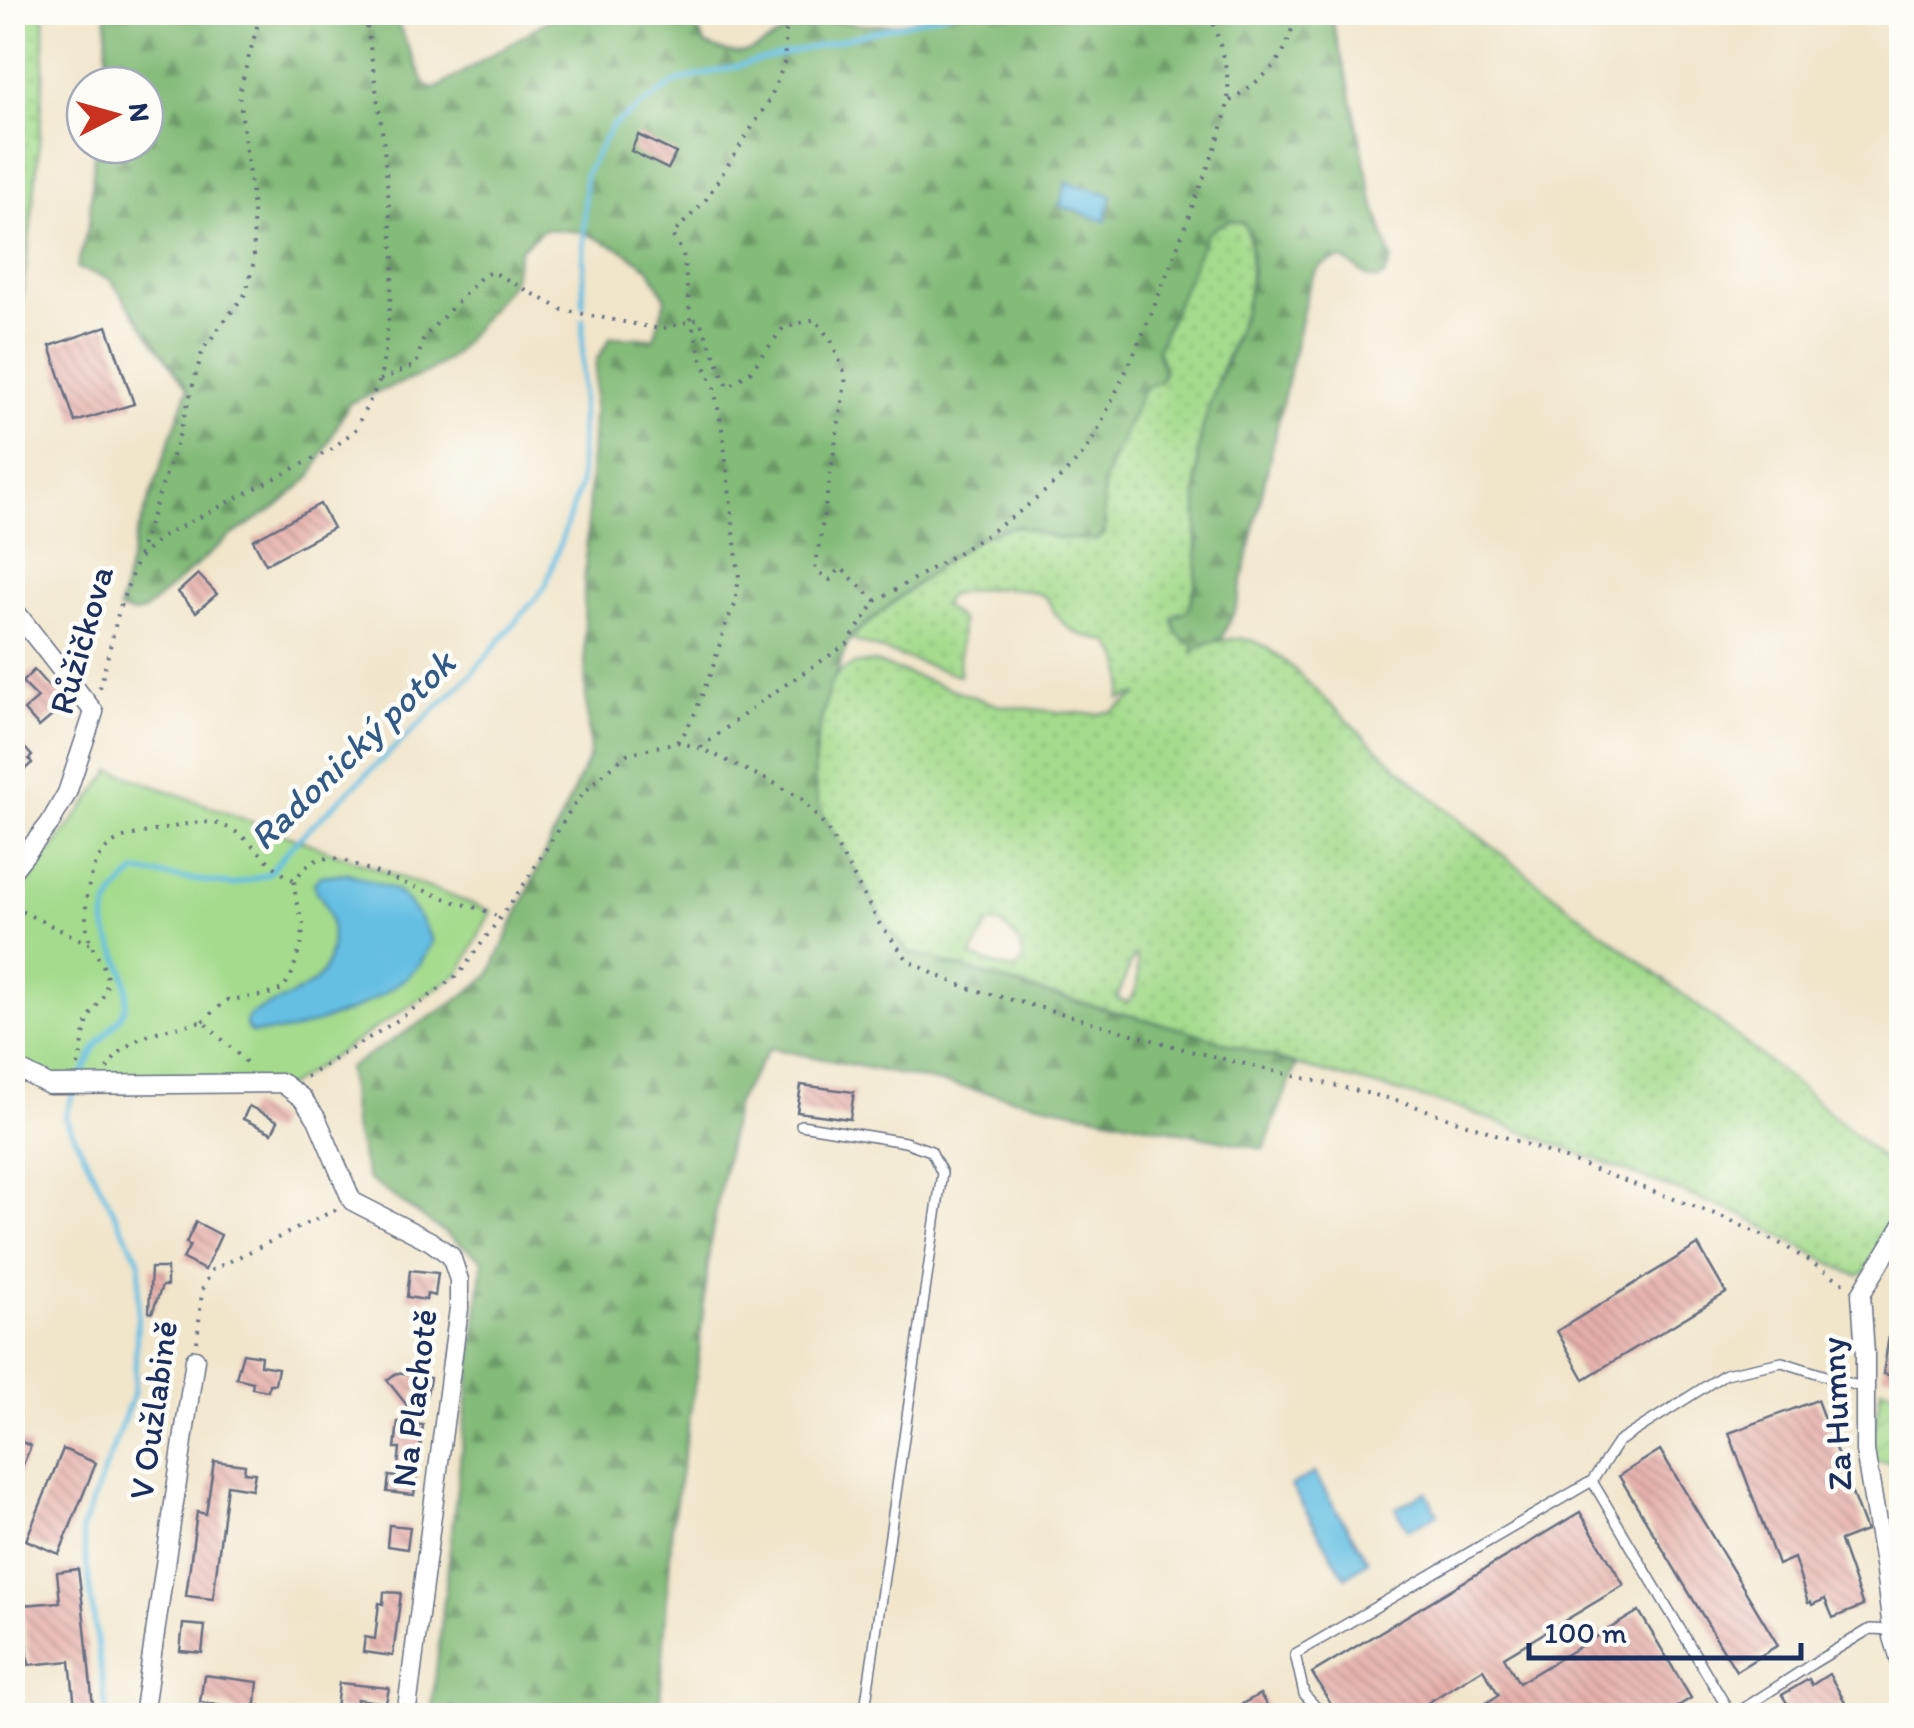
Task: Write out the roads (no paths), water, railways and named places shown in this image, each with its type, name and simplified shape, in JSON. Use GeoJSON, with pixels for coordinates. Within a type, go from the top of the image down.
{"type":"FeatureCollection","features":[{"type":"Feature","properties":{"kind":"street","name":"Růžičkova"},"geometry":{"type":"LineString","coordinates":[[12,607],[94,712],[67,793],[50,823],[12,871]]}},
{"type":"Feature","properties":{"kind":"street","name":"Na Plachotě"},"geometry":{"type":"LineString","coordinates":[[12,1066],[50,1086],[282,1083],[302,1098],[316,1119],[352,1201],[451,1256],[459,1280],[459,1308],[406,1716]]}},
{"type":"Feature","properties":{"kind":"street","name":"Za Humny"},"geometry":{"type":"LineString","coordinates":[[1902,1226],[1861,1294],[1864,1451],[1892,1630],[1902,1666]]}},
{"type":"Feature","properties":{"kind":"street","name":"V Oužlabině"},"geometry":{"type":"LineString","coordinates":[[143,1716],[195,1360]]}},
{"type":"Feature","properties":{"kind":"lane"},"geometry":{"type":"LineString","coordinates":[[801,1125],[918,1146],[931,1151],[942,1173],[864,1716]]}},
{"type":"Feature","properties":{"kind":"lane"},"geometry":{"type":"LineString","coordinates":[[1322,1716],[1304,1694],[1294,1654],[1592,1481],[1618,1442],[1725,1374],[1782,1362],[1864,1388]]}},
{"type":"Feature","properties":{"kind":"lane"},"geometry":{"type":"LineString","coordinates":[[1592,1481],[1732,1716],[1870,1629],[1892,1630]]}},
{"type":"Feature","properties":{"kind":"water"},"geometry":{"type":"Polygon","coordinates":[[[1066,182],[1112,195],[1105,221],[1060,206],[1066,182]]]}},
{"type":"Feature","properties":{"kind":"water"},"geometry":{"type":"Polygon","coordinates":[[[348,873],[394,890],[411,906],[432,942],[420,964],[383,994],[351,1011],[291,1031],[251,1033],[246,1024],[250,1015],[298,993],[321,975],[330,951],[331,924],[314,883],[320,876],[348,873]]]}},
{"type":"Feature","properties":{"kind":"water"},"geometry":{"type":"Polygon","coordinates":[[[1314,1473],[1368,1561],[1345,1577],[1291,1486],[1314,1473]]]}},
{"type":"Feature","properties":{"kind":"water"},"geometry":{"type":"Polygon","coordinates":[[[1426,1492],[1438,1514],[1408,1530],[1396,1508],[1426,1492]]]}},
{"type":"Feature","properties":{"kind":"waterway","name":"Radonický potok"},"geometry":{"type":"LineString","coordinates":[[583,306],[585,174],[612,126],[678,81],[950,12]]}},
{"type":"Feature","properties":{"kind":"waterway","name":"Radonický potok"},"geometry":{"type":"LineString","coordinates":[[79,1082],[96,1047],[125,1009],[126,983],[105,924],[107,909],[117,892],[137,872],[233,885],[268,874],[292,845],[469,677],[545,587],[580,486],[583,320]]}},
{"type":"Feature","properties":{"kind":"waterway","name":"Radonický potok"},"geometry":{"type":"LineString","coordinates":[[74,1091],[65,1118],[140,1262],[134,1392],[82,1529],[107,1716]]}}]}
